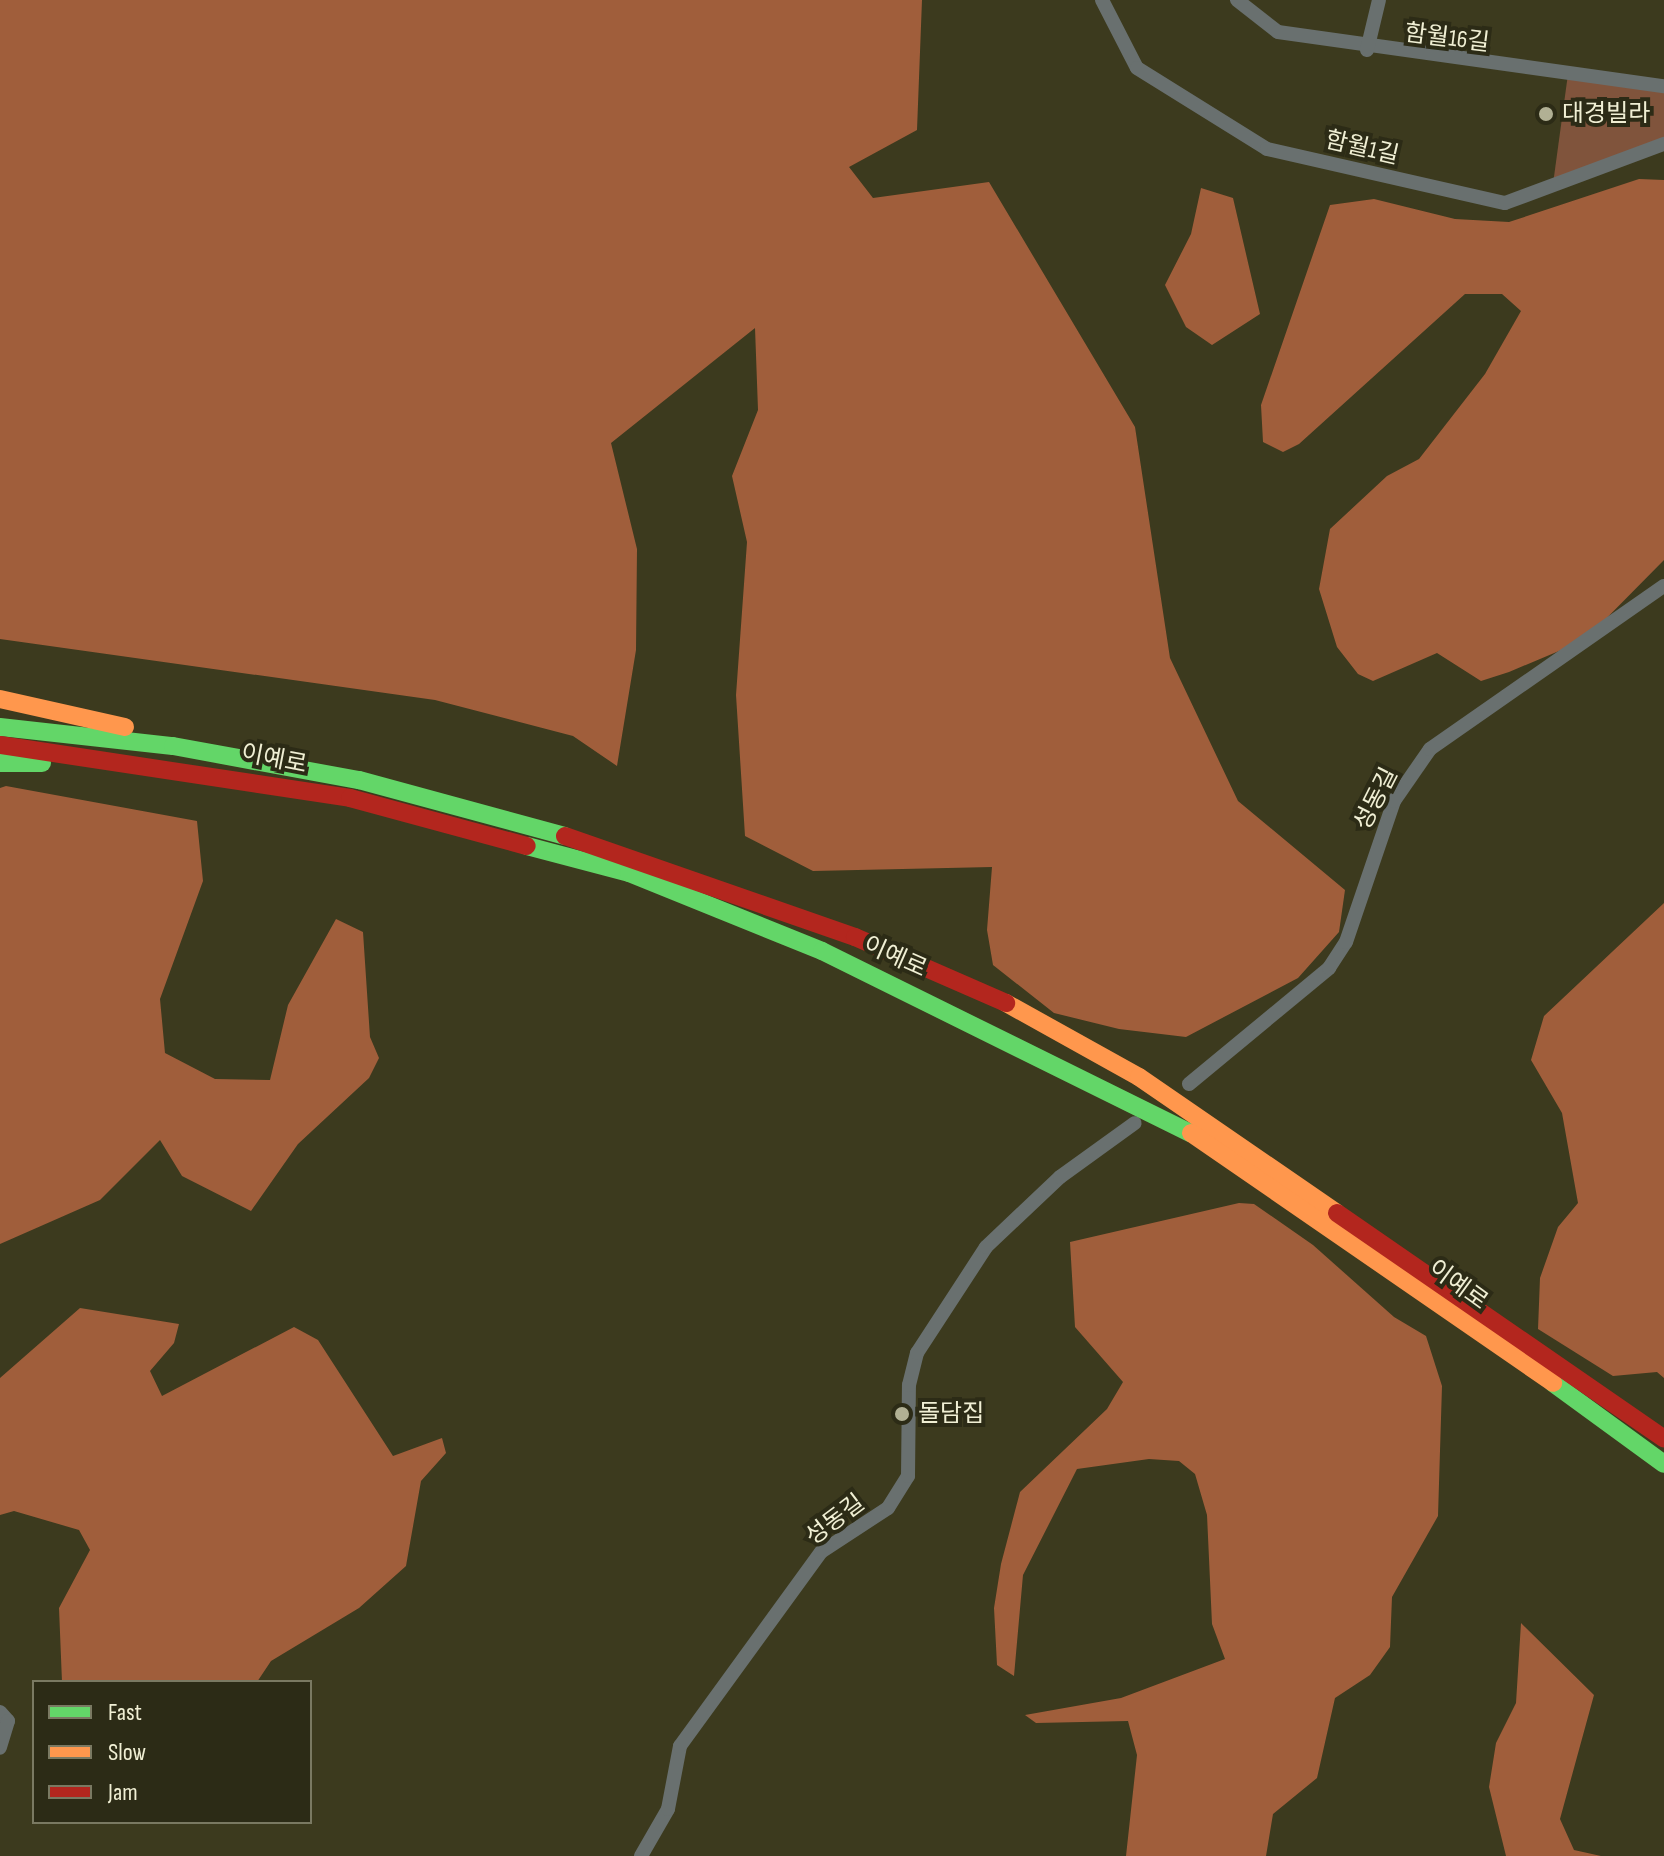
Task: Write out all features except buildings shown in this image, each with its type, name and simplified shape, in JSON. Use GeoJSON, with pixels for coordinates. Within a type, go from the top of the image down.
{"type":"FeatureCollection","features":[{"type":"Feature","properties":{"kind":"highway"},"geometry":{"type":"LineString","coordinates":[[0,699],[239,756]]}},
{"type":"Feature","properties":{"kind":"highway","name":"이예로"},"geometry":{"type":"LineString","coordinates":[[0,727],[239,756],[545,829],[679,871],[1000,1000],[1139,1077],[1299,1181],[1664,1439]]}},
{"type":"Feature","properties":{"kind":"highway","name":"이예로"},"geometry":{"type":"LineString","coordinates":[[0,745],[230,775],[350,798],[629,873],[986,1024],[1162,1114],[1386,1262],[1664,1464]]}},
{"type":"Feature","properties":{"kind":"highway"},"geometry":{"type":"LineString","coordinates":[[0,763],[230,775]]}},
{"type":"Feature","properties":{"kind":"street","name":"함월16길"},"geometry":{"type":"LineString","coordinates":[[1237,0],[1278,32],[1367,50],[1664,86]]}},
{"type":"Feature","properties":{"kind":"street"},"geometry":{"type":"LineString","coordinates":[[1367,50],[1379,0]]}},
{"type":"Feature","properties":{"kind":"street","name":"함월1길"},"geometry":{"type":"LineString","coordinates":[[1108,3],[1137,68],[1267,149],[1505,203],[1664,144]]}},
{"type":"Feature","properties":{"kind":"street","name":"성동길"},"geometry":{"type":"LineString","coordinates":[[1189,1084],[1329,968],[1346,942],[1394,801],[1430,749],[1664,586]]}},
{"type":"Feature","properties":{"kind":"street","name":"성동길"},"geometry":{"type":"LineString","coordinates":[[641,1856],[668,1809],[680,1746],[698,1720],[821,1552],[888,1508],[908,1476],[909,1385],[917,1353],[986,1247],[1060,1177],[1135,1123]]}},
{"type":"Feature","properties":{"kind":"street"},"geometry":{"type":"LineString","coordinates":[[0,1712],[8,1721],[0,1748]]}},
{"type":"Feature","properties":{"kind":"shaded area"},"geometry":{"type":"Polygon","coordinates":[[[0,0],[922,0],[917,130],[849,167],[873,198],[989,182],[1135,427],[1170,658],[1238,801],[1345,890],[1339,932],[1298,978],[1186,1037],[1119,1029],[1054,1013],[993,965],[987,930],[992,867],[813,871],[745,836],[736,695],[747,542],[732,476],[758,410],[755,328],[611,443],[637,549],[636,650],[617,766],[573,736],[435,700],[0,639],[0,0]]]}},
{"type":"Feature","properties":{"kind":"shaded area"},"geometry":{"type":"Polygon","coordinates":[[[1568,74],[1664,86],[1664,144],[1553,184],[1568,74]]]}},
{"type":"Feature","properties":{"kind":"shaded area"},"geometry":{"type":"Polygon","coordinates":[[[1639,179],[1664,180],[1664,560],[1585,640],[1509,672],[1481,681],[1437,653],[1373,681],[1358,674],[1337,647],[1319,589],[1330,529],[1387,476],[1419,459],[1485,374],[1521,311],[1502,294],[1465,294],[1299,444],[1283,452],[1263,442],[1261,405],[1330,205],[1374,199],[1455,219],[1509,222],[1639,179]]]}},
{"type":"Feature","properties":{"kind":"shaded area"},"geometry":{"type":"Polygon","coordinates":[[[1201,188],[1233,198],[1260,314],[1212,345],[1186,327],[1165,285],[1191,234],[1201,188]]]}},
{"type":"Feature","properties":{"kind":"shaded area"},"geometry":{"type":"Polygon","coordinates":[[[6,786],[197,821],[203,881],[160,999],[165,1053],[215,1079],[270,1080],[288,1005],[336,919],[363,932],[370,1037],[379,1058],[369,1078],[298,1144],[251,1211],[182,1176],[160,1140],[100,1200],[0,1244],[0,788],[6,786]]]}},
{"type":"Feature","properties":{"kind":"shaded area"},"geometry":{"type":"Polygon","coordinates":[[[1664,903],[1664,1378],[1657,1372],[1613,1376],[1538,1329],[1540,1278],[1558,1227],[1578,1203],[1562,1113],[1531,1060],[1544,1016],[1664,903]]]}},
{"type":"Feature","properties":{"kind":"shaded area"},"geometry":{"type":"Polygon","coordinates":[[[1239,1203],[1254,1204],[1313,1245],[1394,1317],[1426,1336],[1442,1386],[1438,1516],[1392,1597],[1390,1647],[1370,1675],[1335,1698],[1317,1778],[1273,1814],[1266,1856],[1126,1856],[1137,1755],[1128,1721],[1036,1723],[1025,1715],[1121,1698],[1225,1659],[1212,1624],[1207,1515],[1195,1474],[1179,1461],[1149,1459],[1077,1469],[1023,1575],[1014,1676],[997,1665],[994,1608],[1001,1564],[1020,1492],[1107,1409],[1123,1382],[1075,1327],[1070,1242],[1239,1203]]]}},
{"type":"Feature","properties":{"kind":"shaded area"},"geometry":{"type":"Polygon","coordinates":[[[80,1308],[179,1324],[174,1343],[150,1371],[162,1396],[294,1327],[318,1340],[393,1456],[442,1438],[446,1453],[421,1481],[406,1566],[359,1608],[271,1661],[258,1680],[62,1680],[59,1608],[90,1550],[79,1530],[14,1511],[0,1515],[0,1378],[80,1308]]]}},
{"type":"Feature","properties":{"kind":"shaded area"},"geometry":{"type":"Polygon","coordinates":[[[1521,1623],[1594,1695],[1560,1819],[1574,1850],[1601,1856],[1506,1856],[1489,1787],[1496,1743],[1516,1703],[1521,1623]]]}},
{"type":"Feature","properties":{"kind":"traffic: fast"},"geometry":{"type":"LineString","coordinates":[[0,727],[173,746],[359,780],[565,836]]}},
{"type":"Feature","properties":{"kind":"traffic: fast"},"geometry":{"type":"LineString","coordinates":[[0,763],[42,763]]}},
{"type":"Feature","properties":{"kind":"traffic: fast"},"geometry":{"type":"LineString","coordinates":[[527,846],[629,873],[822,951],[1191,1133]]}},
{"type":"Feature","properties":{"kind":"traffic: fast"},"geometry":{"type":"LineString","coordinates":[[1553,1383],[1664,1464]]}},
{"type":"Feature","properties":{"kind":"traffic: slow"},"geometry":{"type":"LineString","coordinates":[[0,699],[125,727]]}},
{"type":"Feature","properties":{"kind":"traffic: slow"},"geometry":{"type":"LineString","coordinates":[[1006,1003],[1139,1077],[1337,1213]]}},
{"type":"Feature","properties":{"kind":"traffic: slow"},"geometry":{"type":"LineString","coordinates":[[1191,1133],[1553,1383]]}},
{"type":"Feature","properties":{"kind":"traffic: jam"},"geometry":{"type":"LineString","coordinates":[[0,745],[350,798],[527,846]]}},
{"type":"Feature","properties":{"kind":"traffic: jam"},"geometry":{"type":"LineString","coordinates":[[565,836],[855,937],[1006,1003]]}},
{"type":"Feature","properties":{"kind":"traffic: jam"},"geometry":{"type":"LineString","coordinates":[[1337,1213],[1664,1439]]}},
{"type":"Feature","properties":{"kind":"place","name":"대경빌라"},"geometry":{"type":"Point","coordinates":[1546,114]}},
{"type":"Feature","properties":{"kind":"place","name":"돌담집"},"geometry":{"type":"Point","coordinates":[902,1414]}}]}
